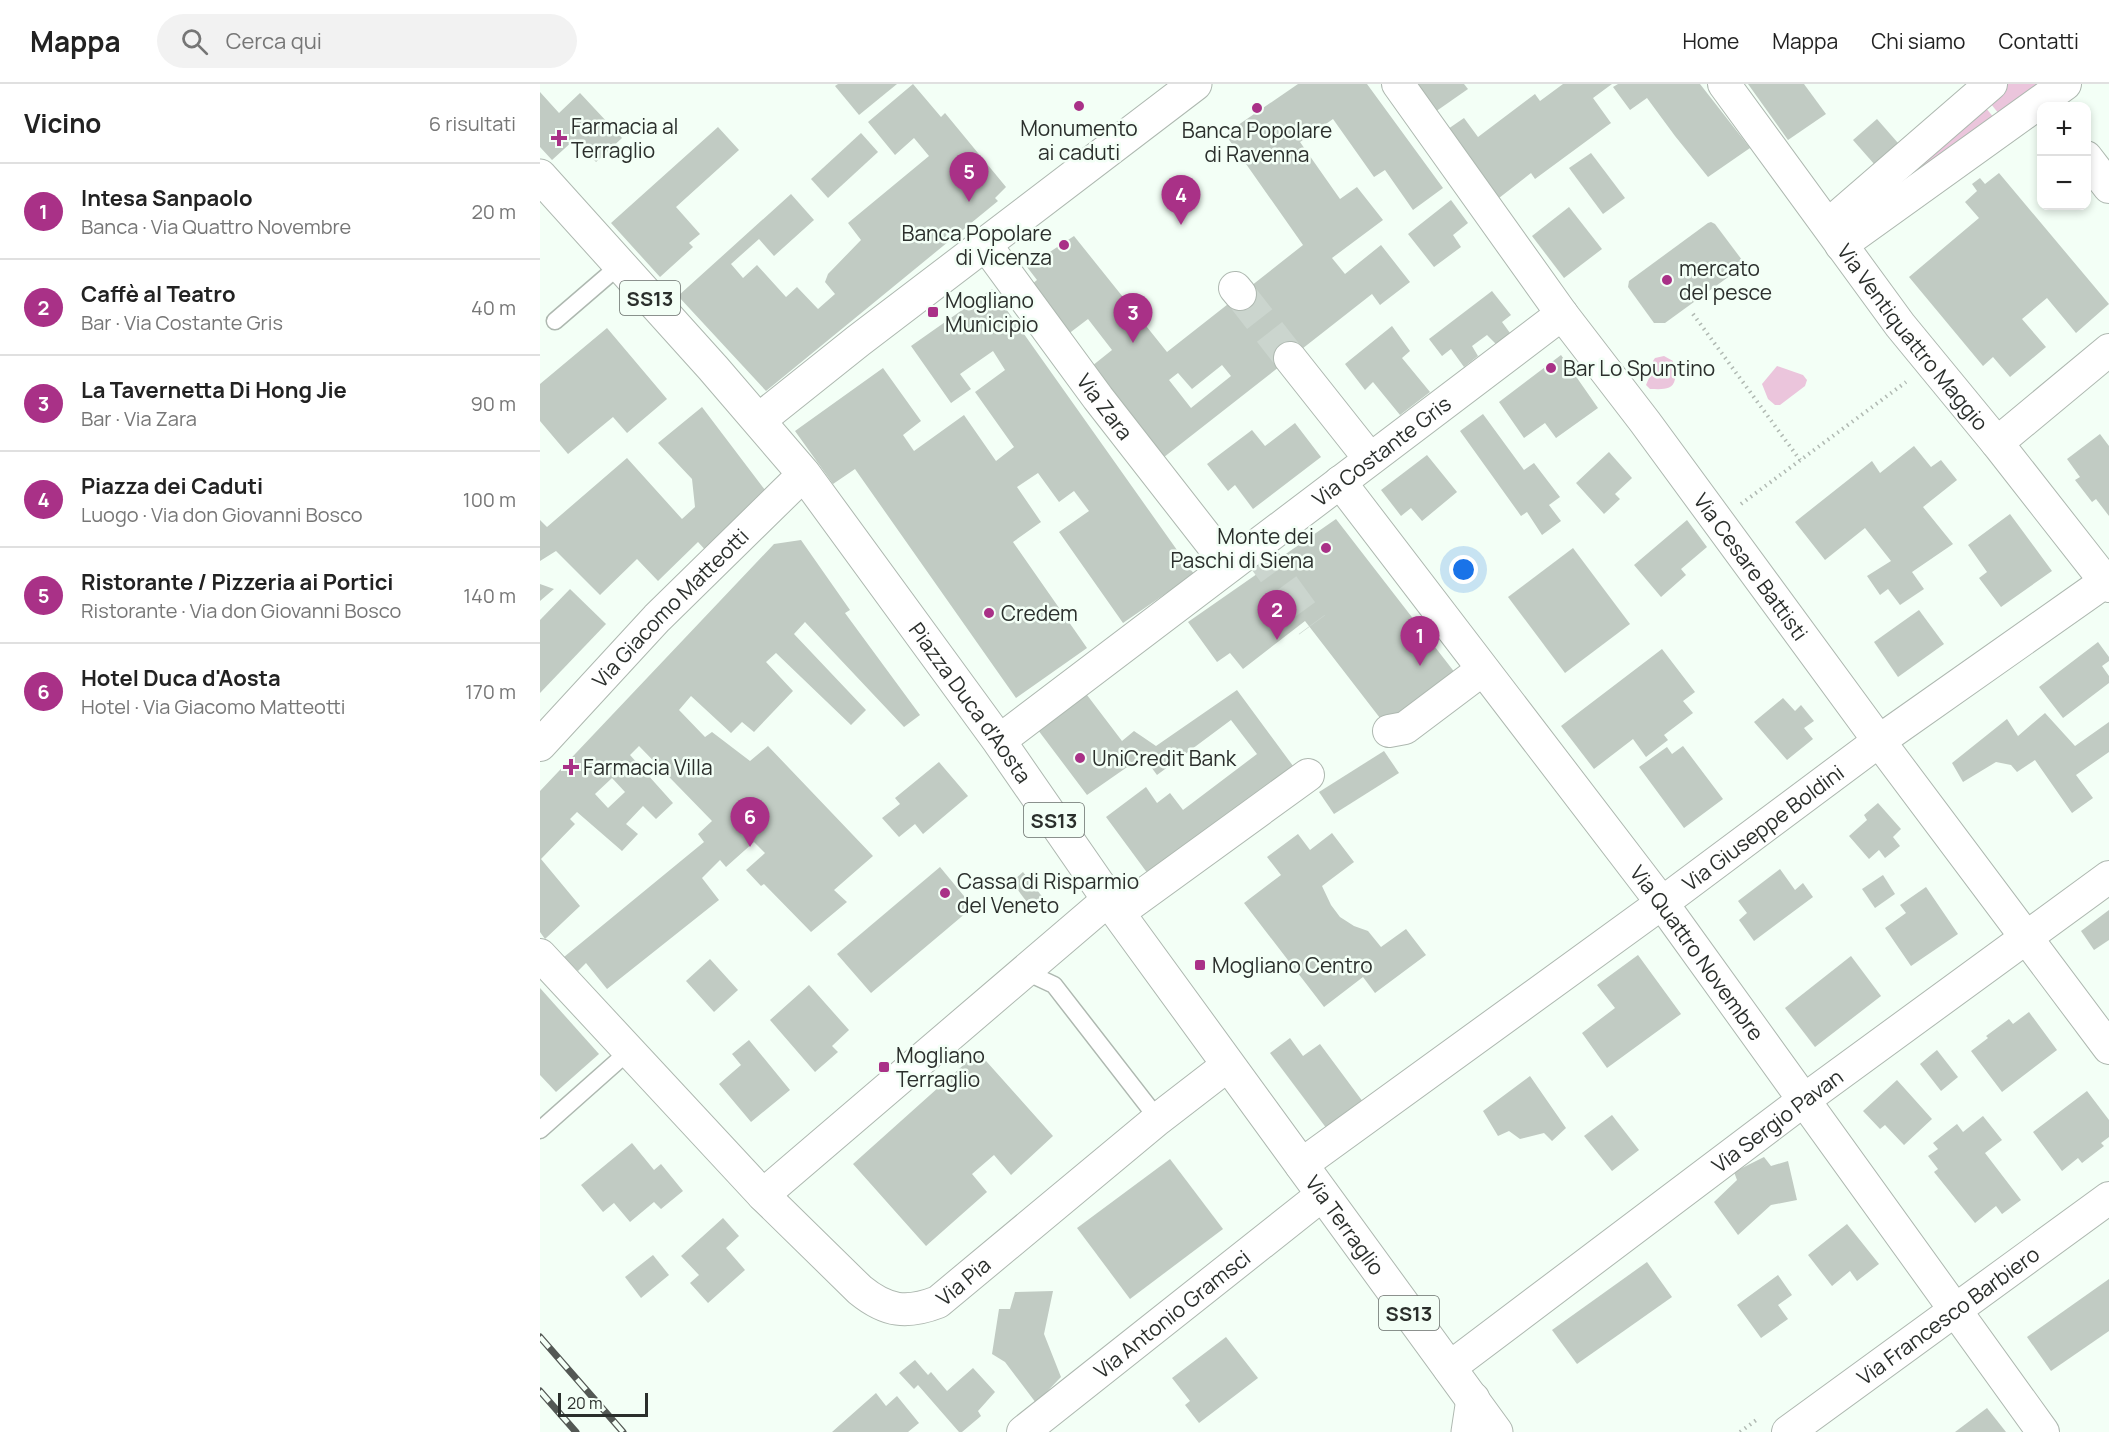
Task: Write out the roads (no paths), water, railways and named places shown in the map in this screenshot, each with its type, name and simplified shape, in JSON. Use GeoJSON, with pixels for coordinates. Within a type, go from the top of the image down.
{"type":"FeatureCollection","features":[{"type":"Feature","properties":{"kind":"main road"},"geometry":{"type":"LineString","coordinates":[[759,420],[1195,84]]}},
{"type":"Feature","properties":{"kind":"main road","name":"SS13"},"geometry":{"type":"LineString","coordinates":[[540,176],[759,420]]}},
{"type":"Feature","properties":{"kind":"main road","name":"Piazza Duca d'Aosta"},"geometry":{"type":"LineString","coordinates":[[759,420],[804,474],[999,741],[1113,907],[1301,1165]]}},
{"type":"Feature","properties":{"kind":"main road","name":"Via Terraglio"},"geometry":{"type":"LineString","coordinates":[[1301,1165],[1496,1432]]}},
{"type":"Feature","properties":{"kind":"main road"},"geometry":{"type":"LineString","coordinates":[[1468,1432],[1473,1399]]}},
{"type":"Feature","properties":{"kind":"street","name":"Via Cesare Battisti"},"geometry":{"type":"LineString","coordinates":[[1398,84],[1562,314],[2109,1048]]}},
{"type":"Feature","properties":{"kind":"street","name":"Via Ventiquattro Maggio"},"geometry":{"type":"LineString","coordinates":[[1724,84],[1838,232],[1900,325],[2108,582]]}},
{"type":"Feature","properties":{"kind":"street"},"geometry":{"type":"LineString","coordinates":[[1838,232],[1891,160],[1991,84]]}},
{"type":"Feature","properties":{"kind":"street"},"geometry":{"type":"LineString","coordinates":[[1838,232],[1916,191],[2052,97]]}},
{"type":"Feature","properties":{"kind":"street"},"geometry":{"type":"LineString","coordinates":[[2091,164],[2109,187]]}},
{"type":"Feature","properties":{"kind":"street","name":"Via Zara"},"geometry":{"type":"LineString","coordinates":[[985,244],[1098,398],[1229,566]]}},
{"type":"Feature","properties":{"kind":"street","name":"Via Costante Gris"},"geometry":{"type":"LineString","coordinates":[[999,741],[1562,314]]}},
{"type":"Feature","properties":{"kind":"street"},"geometry":{"type":"LineString","coordinates":[[1997,443],[2109,350]]}},
{"type":"Feature","properties":{"kind":"street"},"geometry":{"type":"LineString","coordinates":[[1290,358],[1370,459]]}},
{"type":"Feature","properties":{"kind":"street","name":"Via Giacomo Matteotti"},"geometry":{"type":"LineString","coordinates":[[540,745],[657,618],[804,474]]}},
{"type":"Feature","properties":{"kind":"street","name":"Via Quattro Novembre"},"geometry":{"type":"LineString","coordinates":[[1340,482],[1662,903],[2043,1432]]}},
{"type":"Feature","properties":{"kind":"street","name":"Via Giuseppe Boldini"},"geometry":{"type":"LineString","coordinates":[[1301,1165],[1662,903],[1879,741],[2108,582]]}},
{"type":"Feature","properties":{"kind":"street"},"geometry":{"type":"LineString","coordinates":[[1389,731],[1405,728],[1482,670]]}},
{"type":"Feature","properties":{"kind":"street"},"geometry":{"type":"LineString","coordinates":[[763,1195],[1024,971],[1113,907],[1308,775]]}},
{"type":"Feature","properties":{"kind":"street","name":"Via Sergio Pavan"},"geometry":{"type":"LineString","coordinates":[[1449,1368],[1804,1100],[2109,877]]}},
{"type":"Feature","properties":{"kind":"street","name":"Via Pia"},"geometry":{"type":"LineString","coordinates":[[540,955],[763,1195],[860,1290],[873,1301],[908,1311],[938,1302],[1158,1119],[1228,1065]]}},
{"type":"Feature","properties":{"kind":"street","name":"Via Antonio Gramsci"},"geometry":{"type":"LineString","coordinates":[[1023,1432],[1322,1195]]}},
{"type":"Feature","properties":{"kind":"street","name":"Via Francesco Barbiero"},"geometry":{"type":"LineString","coordinates":[[1788,1432],[2109,1198]]}},
{"type":"Feature","properties":{"kind":"lane"},"geometry":{"type":"LineString","coordinates":[[1891,160],[1916,191]]}},
{"type":"Feature","properties":{"kind":"lane"},"geometry":{"type":"LineString","coordinates":[[555,321],[620,265]]}},
{"type":"Feature","properties":{"kind":"lane"},"geometry":{"type":"LineString","coordinates":[[1024,971],[1054,985],[1158,1119]]}},
{"type":"Feature","properties":{"kind":"lane"},"geometry":{"type":"LineString","coordinates":[[540,1130],[629,1051]]}},
{"type":"Feature","properties":{"kind":"tunnel"},"geometry":{"type":"LineString","coordinates":[[1240,294],[1290,358]]}},
{"type":"Feature","properties":{"kind":"tunnel"},"geometry":{"type":"LineString","coordinates":[[1255,547],[1312,625]]}},
{"type":"Feature","properties":{"kind":"railway"},"geometry":{"type":"LineString","coordinates":[[540,1337],[623,1432]]}},
{"type":"Feature","properties":{"kind":"railway"},"geometry":{"type":"LineString","coordinates":[[540,1391],[576,1432]]}},
{"type":"Feature","properties":{"kind":"place","name":"Monumento ai caduti"},"geometry":{"type":"Point","coordinates":[1079,106]}},
{"type":"Feature","properties":{"kind":"place","name":"Banca Popolare di Ravenna"},"geometry":{"type":"Point","coordinates":[1257,108]}},
{"type":"Feature","properties":{"kind":"place","name":"Farmacia al Terraglio"},"geometry":{"type":"Point","coordinates":[559,138]}},
{"type":"Feature","properties":{"kind":"place","name":"Ristorante / Pizzeria ai Portici"},"geometry":{"type":"Point","coordinates":[969,202]}},
{"type":"Feature","properties":{"kind":"place","name":"Piazza dei Caduti"},"geometry":{"type":"Point","coordinates":[1181,225]}},
{"type":"Feature","properties":{"kind":"place","name":"Banca Popolare di Vicenza"},"geometry":{"type":"Point","coordinates":[1064,245]}},
{"type":"Feature","properties":{"kind":"place","name":"mercato del pesce"},"geometry":{"type":"Point","coordinates":[1667,280]}},
{"type":"Feature","properties":{"kind":"place","name":"Mogliano Municipio"},"geometry":{"type":"Point","coordinates":[933,312]}},
{"type":"Feature","properties":{"kind":"place","name":"La Tavernetta Di Hong Jie"},"geometry":{"type":"Point","coordinates":[1133,343]}},
{"type":"Feature","properties":{"kind":"place","name":"Bar Lo Spuntino"},"geometry":{"type":"Point","coordinates":[1551,368]}},
{"type":"Feature","properties":{"kind":"place","name":"Monte dei Paschi di Siena"},"geometry":{"type":"Point","coordinates":[1326,548]}},
{"type":"Feature","properties":{"kind":"place","name":"Credem"},"geometry":{"type":"Point","coordinates":[989,613]}},
{"type":"Feature","properties":{"kind":"place","name":"Caffè al Teatro"},"geometry":{"type":"Point","coordinates":[1277,640]}},
{"type":"Feature","properties":{"kind":"place","name":"Intesa Sanpaolo"},"geometry":{"type":"Point","coordinates":[1420,666]}},
{"type":"Feature","properties":{"kind":"place","name":"UniCredit Bank"},"geometry":{"type":"Point","coordinates":[1080,758]}},
{"type":"Feature","properties":{"kind":"place","name":"Farmacia Villa"},"geometry":{"type":"Point","coordinates":[571,767]}},
{"type":"Feature","properties":{"kind":"place","name":"Hotel Duca d'Aosta"},"geometry":{"type":"Point","coordinates":[750,847]}},
{"type":"Feature","properties":{"kind":"place","name":"Cassa di Risparmio del Veneto"},"geometry":{"type":"Point","coordinates":[945,893]}},
{"type":"Feature","properties":{"kind":"place","name":"Mogliano Centro"},"geometry":{"type":"Point","coordinates":[1200,965]}},
{"type":"Feature","properties":{"kind":"place","name":"Mogliano Terraglio"},"geometry":{"type":"Point","coordinates":[884,1067]}}]}
